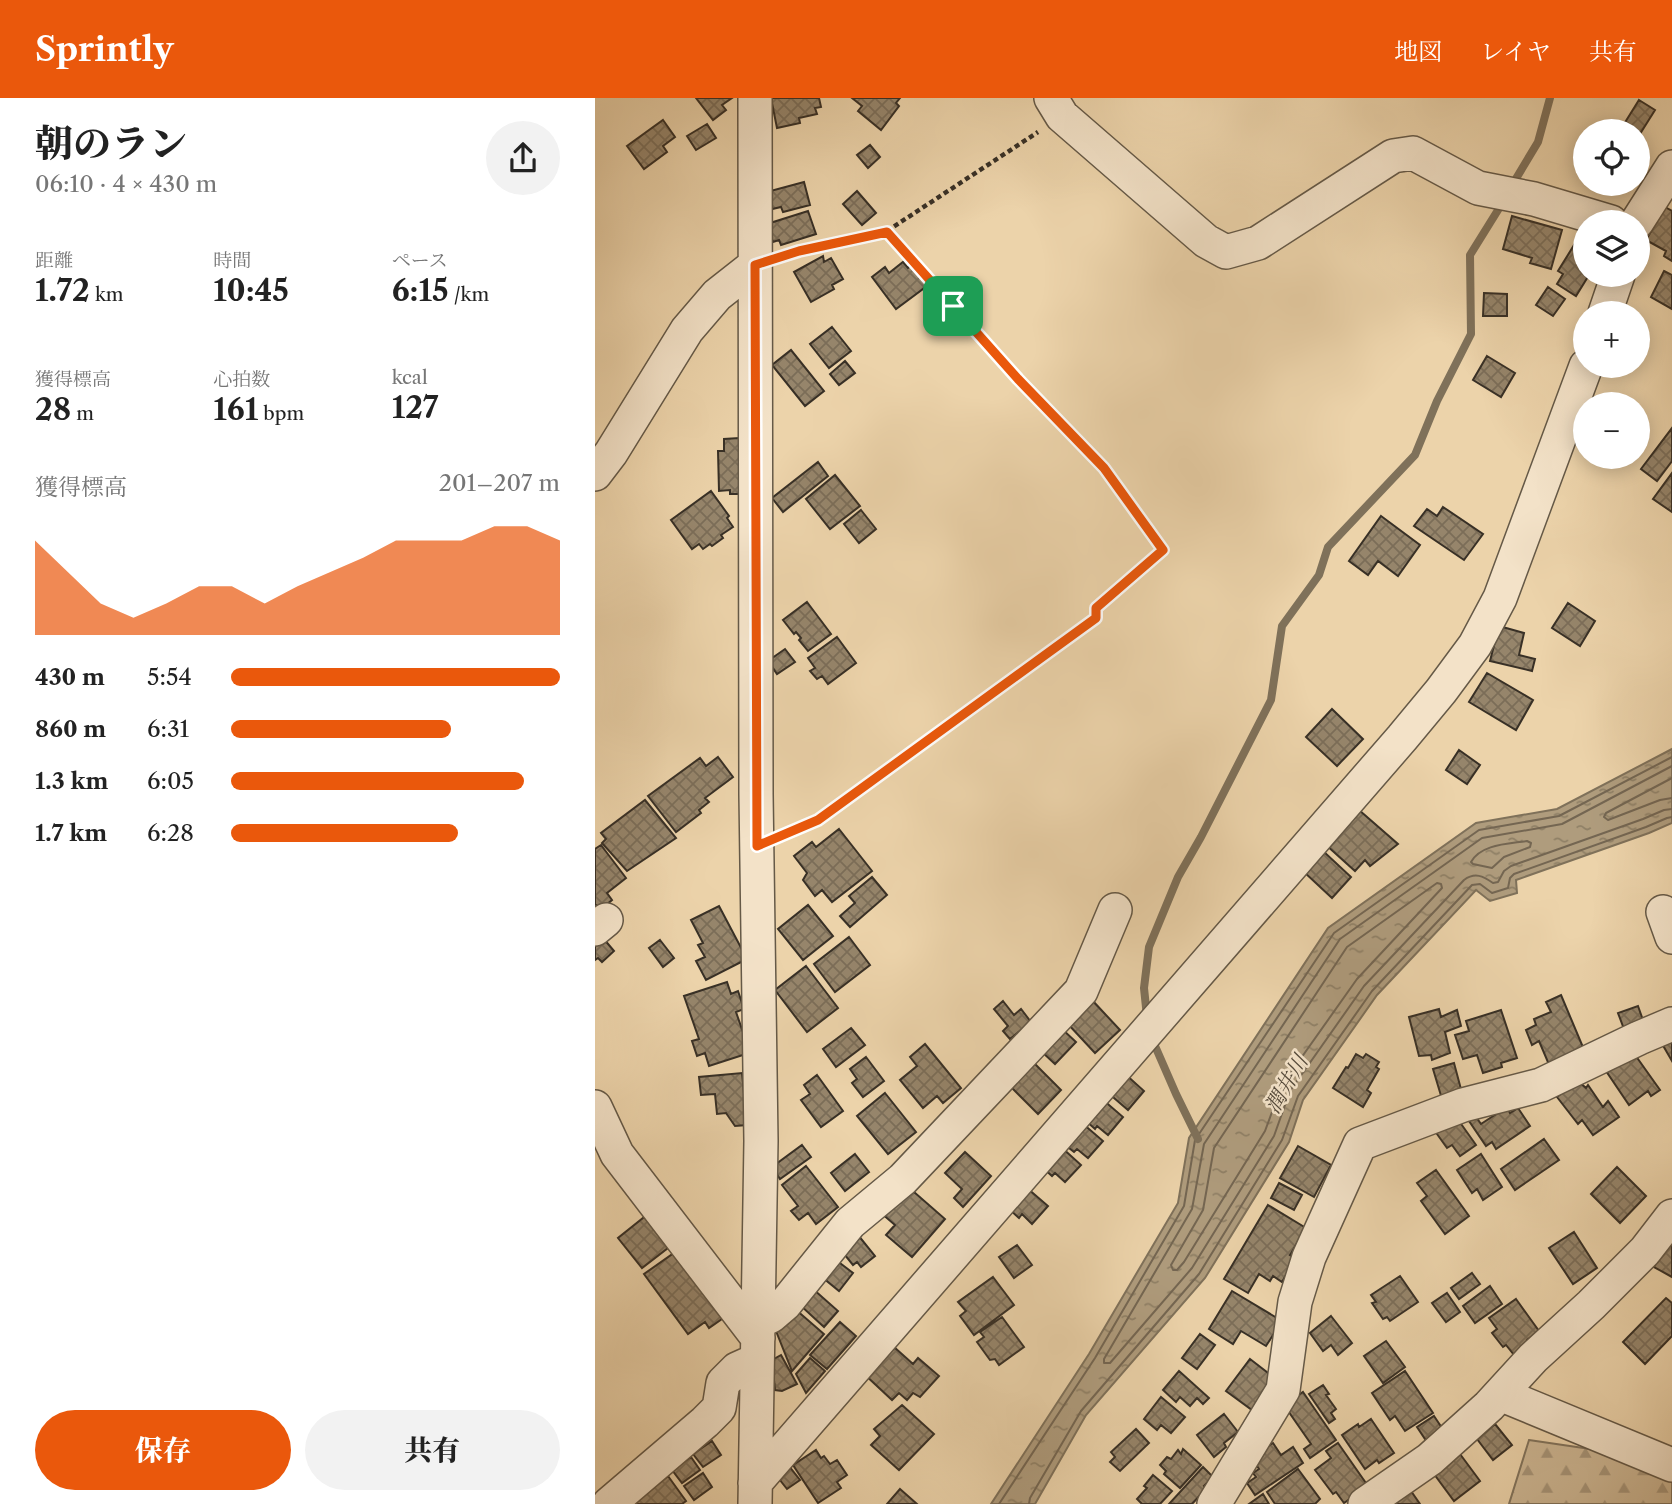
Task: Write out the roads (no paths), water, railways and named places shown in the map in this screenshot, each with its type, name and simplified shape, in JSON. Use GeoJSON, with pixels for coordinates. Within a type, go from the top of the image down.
{"type":"FeatureCollection","features":[{"type":"Feature","properties":{"kind":"street"},"geometry":{"type":"LineString","coordinates":[[755,98],[757,846],[761,1141],[755,1494]]}},
{"type":"Feature","properties":{"kind":"street"},"geometry":{"type":"LineString","coordinates":[[1057,107],[1206,241],[1226,252],[1258,243],[1393,156],[1413,153],[1478,188],[1534,199],[1573,211]]}},
{"type":"Feature","properties":{"kind":"street"},"geometry":{"type":"LineString","coordinates":[[1647,210],[1667,185]]}},
{"type":"Feature","properties":{"kind":"street"},"geometry":{"type":"LineString","coordinates":[[595,474],[611,453],[687,330],[717,295],[755,265]]}},
{"type":"Feature","properties":{"kind":"street"},"geometry":{"type":"LineString","coordinates":[[755,1494],[1129,1052],[1441,691],[1475,645],[1500,598],[1582,378]]}},
{"type":"Feature","properties":{"kind":"street"},"geometry":{"type":"LineString","coordinates":[[609,1504],[719,1408],[723,1383],[758,1340],[771,1316],[785,1304],[850,1223],[903,1179],[1081,991],[1115,910]]}},
{"type":"Feature","properties":{"kind":"street"},"geometry":{"type":"LineString","coordinates":[[1214,1504],[1283,1390],[1295,1302],[1309,1257],[1360,1144],[1463,1105],[1541,1085],[1672,1024]]}},
{"type":"Feature","properties":{"kind":"street"},"geometry":{"type":"LineString","coordinates":[[595,1107],[617,1154],[758,1340]]}},
{"type":"Feature","properties":{"kind":"street"},"geometry":{"type":"LineString","coordinates":[[1365,1504],[1430,1459],[1489,1406],[1533,1358],[1645,1251],[1672,1216]]}},
{"type":"Feature","properties":{"kind":"street"},"geometry":{"type":"LineString","coordinates":[[1500,1394],[1672,1465]]}},
{"type":"Feature","properties":{"kind":"water","name":"潤井川"},"geometry":{"type":"Polygon","coordinates":[[[1672,749],[1672,823],[1516,880],[1517,893],[1490,901],[1476,890],[1377,995],[1303,1100],[1289,1142],[1205,1278],[1086,1415],[1035,1504],[991,1504],[1089,1354],[1178,1203],[1189,1138],[1328,928],[1476,823],[1557,809],[1672,749]]]}},
{"type":"Feature","properties":{"kind":"waterway"},"geometry":{"type":"LineString","coordinates":[[1511,187],[1538,142],[1550,98]]}},
{"type":"Feature","properties":{"kind":"waterway"},"geometry":{"type":"LineString","coordinates":[[1147,1017],[1144,988],[1149,947],[1178,877],[1271,700],[1282,626],[1319,575],[1328,547],[1415,455],[1437,401],[1471,334],[1470,255],[1503,202]]}},
{"type":"Feature","properties":{"kind":"waterway"},"geometry":{"type":"LineString","coordinates":[[1152,1039],[1198,1139]]}}]}
